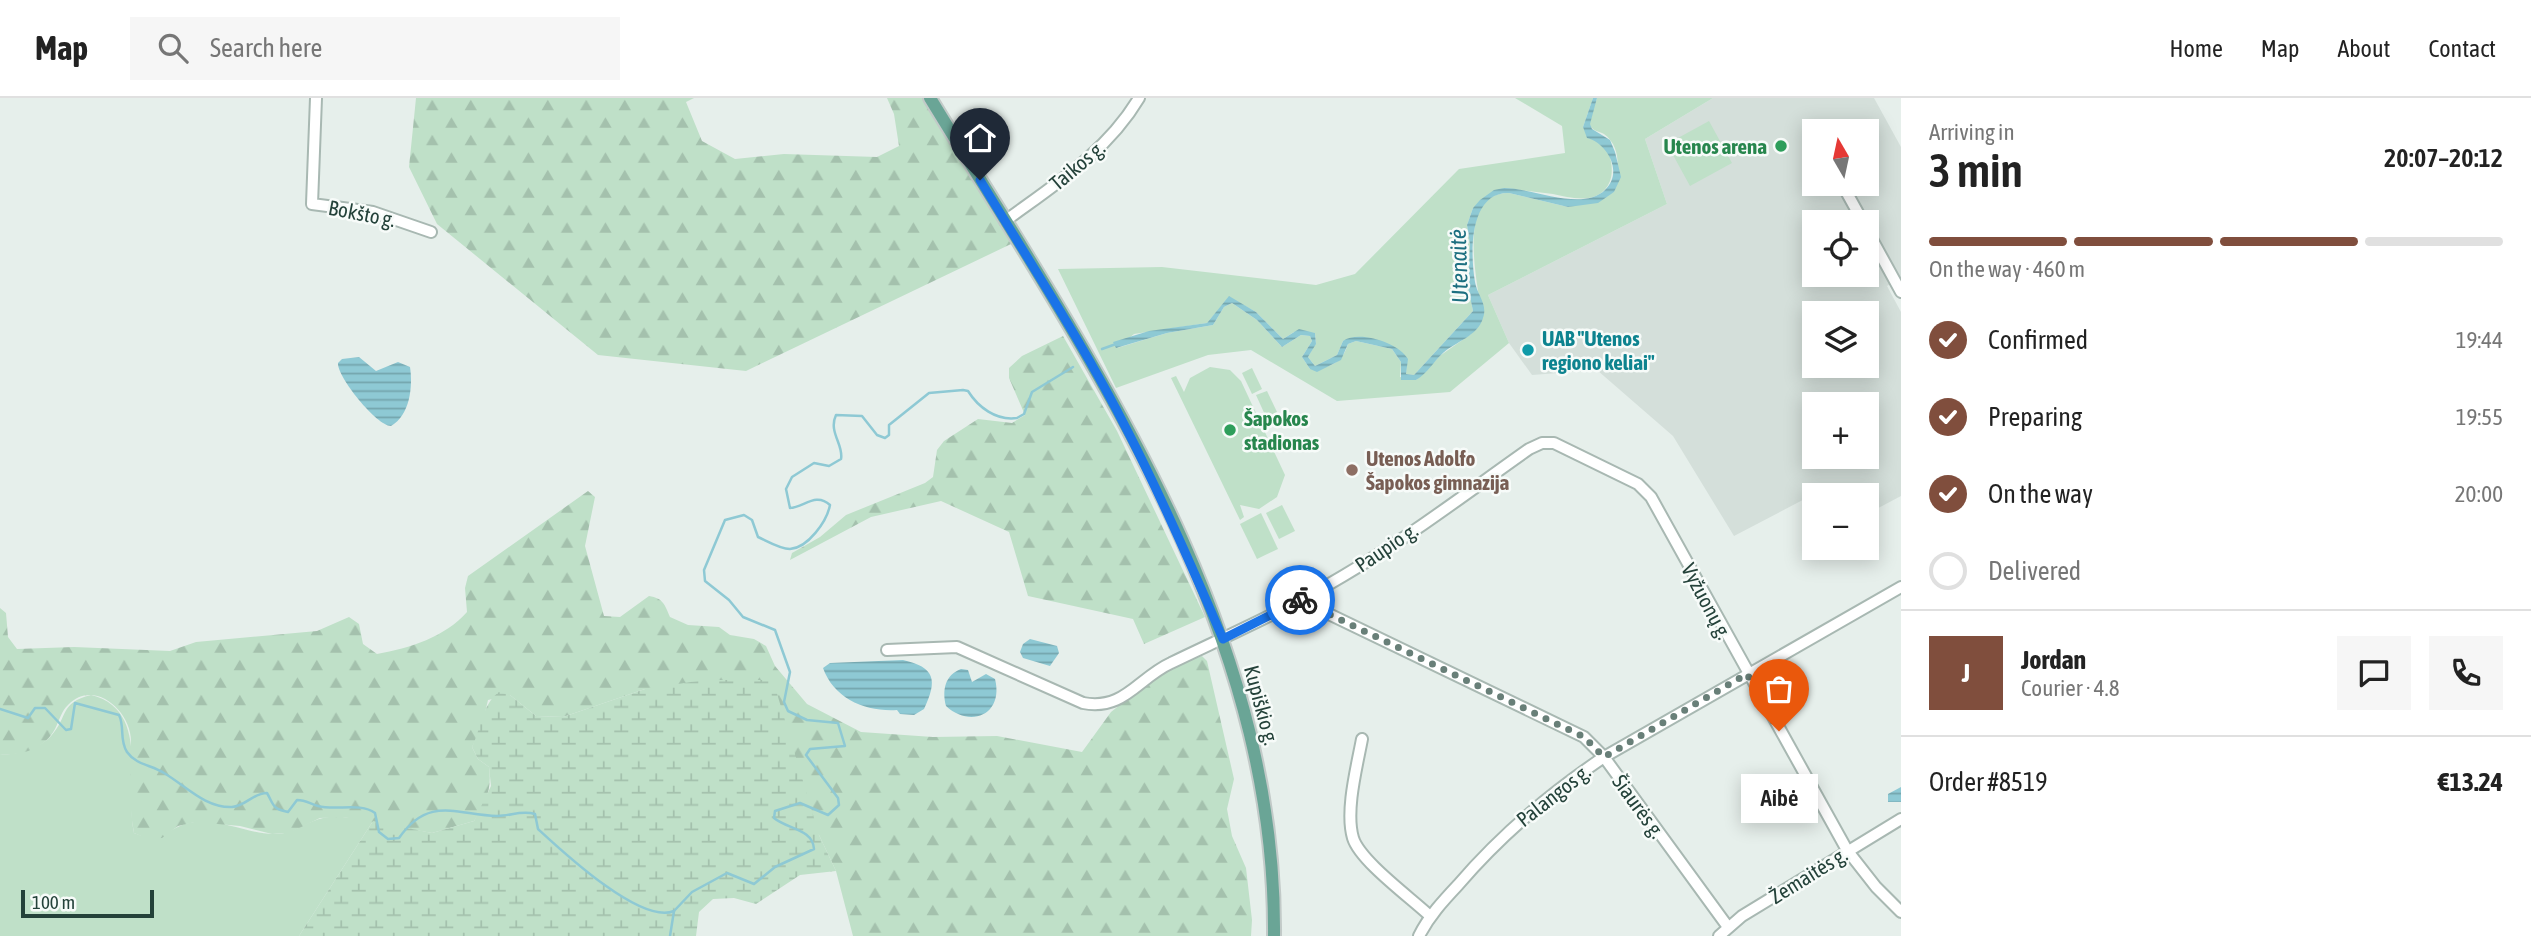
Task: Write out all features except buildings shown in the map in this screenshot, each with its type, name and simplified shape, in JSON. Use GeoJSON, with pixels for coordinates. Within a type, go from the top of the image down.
{"type":"FeatureCollection","features":[{"type":"Feature","properties":{"kind":"main road","name":"Kupiškio g."},"geometry":{"type":"LineString","coordinates":[[930,98],[1051,295],[1127,429],[1181,539],[1223,639],[1248,722],[1263,790],[1272,875],[1274,936]]}},
{"type":"Feature","properties":{"kind":"street","name":"Bokšto g."},"geometry":{"type":"LineString","coordinates":[[316,98],[312,204],[373,212],[431,232]]}},
{"type":"Feature","properties":{"kind":"street","name":"Taikos g."},"geometry":{"type":"LineString","coordinates":[[1005,221],[1083,164],[1130,114],[1139,98]]}},
{"type":"Feature","properties":{"kind":"street"},"geometry":{"type":"LineString","coordinates":[[1879,252],[1901,292]]}},
{"type":"Feature","properties":{"kind":"street","name":"Paupio g."},"geometry":{"type":"LineString","coordinates":[[887,650],[957,647],[1083,703],[1115,703],[1168,664],[1223,639],[1373,558],[1542,443]]}},
{"type":"Feature","properties":{"kind":"street","name":"Vyžuonų g."},"geometry":{"type":"LineString","coordinates":[[1542,443],[1562,446],[1638,484],[1651,496],[1747,674],[1847,850],[1876,887],[1901,912]]}},
{"type":"Feature","properties":{"kind":"street"},"geometry":{"type":"LineString","coordinates":[[1898,589],[1901,603]]}},
{"type":"Feature","properties":{"kind":"street","name":"Palangos g."},"geometry":{"type":"LineString","coordinates":[[1419,936],[1430,916],[1518,821],[1604,757],[1898,589]]}},
{"type":"Feature","properties":{"kind":"street","name":"Šiaurės g."},"geometry":{"type":"LineString","coordinates":[[1304,597],[1308,604],[1584,737],[1604,757],[1728,927]]}},
{"type":"Feature","properties":{"kind":"street"},"geometry":{"type":"LineString","coordinates":[[1362,739],[1352,796],[1353,837],[1362,853],[1430,916]]}},
{"type":"Feature","properties":{"kind":"street","name":"Žemaitės g."},"geometry":{"type":"LineString","coordinates":[[1719,936],[1728,927],[1847,850],[1901,819]]}},
{"type":"Feature","properties":{"kind":"shaded area"},"geometry":{"type":"Polygon","coordinates":[[[1713,98],[1874,98],[1901,147],[1901,278],[1887,286],[1901,312],[1901,496],[1879,508],[1879,483],[1802,483],[1802,500],[1734,536],[1673,436],[1597,370],[1532,375],[1509,343],[1488,295],[1667,204],[1645,139],[1713,98]]]}},
{"type":"Feature","properties":{"kind":"green space"},"geometry":{"type":"Polygon","coordinates":[[[416,98],[694,98],[686,102],[702,141],[735,159],[784,154],[877,157],[899,146],[894,114],[887,98],[923,98],[1011,244],[746,371],[598,355],[437,224],[409,167],[416,98]]]}},
{"type":"Feature","properties":{"kind":"green space"},"geometry":{"type":"Polygon","coordinates":[[[1515,98],[1593,98],[1583,127],[1609,154],[1612,168],[1610,181],[1600,194],[1585,198],[1504,188],[1473,208],[1467,225],[1470,244],[1468,287],[1473,311],[1414,375],[1406,374],[1407,359],[1400,354],[1385,344],[1360,337],[1343,341],[1337,355],[1315,366],[1308,357],[1316,343],[1315,333],[1294,332],[1283,339],[1256,312],[1229,297],[1207,323],[1134,334],[1117,348],[1167,333],[1213,325],[1224,307],[1232,303],[1257,320],[1282,347],[1301,335],[1310,336],[1312,341],[1302,357],[1310,369],[1334,364],[1348,344],[1356,341],[1392,349],[1401,362],[1400,377],[1416,380],[1441,355],[1471,334],[1478,296],[1474,231],[1477,216],[1484,204],[1494,196],[1509,193],[1568,207],[1614,192],[1618,169],[1617,153],[1610,140],[1590,125],[1597,98],[1713,98],[1645,139],[1667,204],[1488,295],[1509,343],[1450,392],[1337,401],[1251,350],[1208,355],[1116,388],[1058,269],[1162,267],[1316,285],[1355,274],[1459,169],[1565,153],[1562,126],[1515,98]]]}},
{"type":"Feature","properties":{"kind":"green space"},"geometry":{"type":"Polygon","coordinates":[[[1709,121],[1732,163],[1690,186],[1667,144],[1709,121]]]}},
{"type":"Feature","properties":{"kind":"green space"},"geometry":{"type":"Polygon","coordinates":[[[1063,336],[1117,431],[1205,617],[1144,644],[1133,619],[1028,596],[1009,532],[941,501],[871,517],[790,560],[792,553],[820,537],[846,515],[925,483],[933,477],[937,450],[944,441],[978,419],[1012,423],[1025,415],[1009,378],[1009,368],[1022,356],[1063,336]]]}},
{"type":"Feature","properties":{"kind":"green space","name":"Šapokos stadionas"},"geometry":{"type":"Polygon","coordinates":[[[1210,367],[1230,370],[1241,381],[1285,475],[1277,497],[1259,509],[1240,505],[1244,517],[1240,520],[1171,378],[1176,376],[1184,392],[1190,378],[1210,367]]]}},
{"type":"Feature","properties":{"kind":"green space"},"geometry":{"type":"Polygon","coordinates":[[[1252,368],[1262,389],[1252,394],[1242,373],[1252,368]]]}},
{"type":"Feature","properties":{"kind":"green space"},"geometry":{"type":"Polygon","coordinates":[[[1267,391],[1277,412],[1266,417],[1256,395],[1267,391]]]}},
{"type":"Feature","properties":{"kind":"green space"},"geometry":{"type":"Polygon","coordinates":[[[588,491],[595,497],[585,546],[604,616],[620,617],[649,596],[663,603],[670,617],[688,625],[719,627],[730,635],[754,639],[766,646],[775,666],[807,704],[861,732],[933,737],[997,736],[1082,752],[1111,712],[1166,668],[1202,656],[1207,661],[1234,779],[1227,809],[1232,836],[1246,868],[1252,920],[1251,936],[853,936],[836,871],[819,835],[645,689],[563,717],[536,716],[510,695],[488,700],[481,730],[472,747],[478,759],[489,767],[490,782],[485,802],[474,821],[432,833],[343,817],[320,818],[289,833],[272,834],[240,826],[195,822],[178,826],[162,838],[148,839],[134,833],[130,799],[131,741],[125,719],[109,702],[89,695],[68,705],[55,729],[39,746],[16,754],[0,754],[0,608],[6,613],[8,637],[17,649],[74,647],[170,651],[196,642],[317,631],[349,617],[359,624],[363,644],[377,654],[426,640],[458,621],[467,612],[465,588],[468,576],[588,491]]]}},
{"type":"Feature","properties":{"kind":"green space"},"geometry":{"type":"Polygon","coordinates":[[[1282,505],[1295,531],[1279,539],[1266,513],[1282,505]]]}},
{"type":"Feature","properties":{"kind":"green space"},"geometry":{"type":"Polygon","coordinates":[[[1261,513],[1278,549],[1257,559],[1240,524],[1261,513]]]}},
{"type":"Feature","properties":{"kind":"green space"},"geometry":{"type":"Polygon","coordinates":[[[704,680],[773,680],[819,835],[836,871],[800,875],[756,904],[734,898],[713,899],[699,912],[696,936],[299,936],[373,821],[432,833],[474,821],[491,786],[489,767],[478,759],[472,747],[485,710],[499,692],[510,695],[536,716],[563,717],[645,689],[704,680]]]}},
{"type":"Feature","properties":{"kind":"green space"},"geometry":{"type":"Polygon","coordinates":[[[91,695],[110,703],[122,716],[129,733],[134,833],[153,837],[185,824],[204,822],[280,834],[313,821],[332,817],[373,821],[299,936],[0,936],[0,754],[20,752],[40,744],[57,729],[69,706],[91,695]]]}},
{"type":"Feature","properties":{"kind":"water"},"geometry":{"type":"Polygon","coordinates":[[[1593,98],[1597,98],[1590,124],[1592,129],[1610,140],[1621,177],[1614,192],[1598,203],[1568,207],[1509,193],[1496,195],[1486,202],[1479,213],[1473,241],[1475,282],[1484,308],[1483,318],[1476,330],[1443,353],[1416,380],[1401,380],[1401,362],[1392,349],[1356,341],[1348,344],[1341,360],[1317,372],[1310,369],[1302,357],[1312,341],[1310,336],[1301,335],[1282,347],[1257,320],[1232,303],[1224,307],[1213,325],[1167,333],[1116,348],[1113,342],[1149,331],[1207,323],[1229,296],[1256,312],[1283,339],[1299,329],[1315,333],[1316,344],[1308,357],[1315,366],[1337,355],[1343,341],[1368,337],[1396,347],[1408,359],[1406,374],[1414,375],[1473,311],[1468,287],[1470,244],[1467,225],[1473,208],[1480,200],[1494,190],[1504,188],[1584,199],[1595,196],[1611,183],[1611,159],[1601,146],[1587,138],[1583,127],[1593,98]]]}},
{"type":"Feature","properties":{"kind":"water"},"geometry":{"type":"Polygon","coordinates":[[[359,357],[376,371],[398,362],[410,367],[409,400],[402,415],[391,426],[368,410],[339,370],[338,363],[342,359],[359,357]]]}},
{"type":"Feature","properties":{"kind":"water"},"geometry":{"type":"Polygon","coordinates":[[[1030,639],[1057,646],[1059,653],[1050,666],[1023,658],[1020,652],[1023,644],[1030,639]]]}},
{"type":"Feature","properties":{"kind":"water"},"geometry":{"type":"Polygon","coordinates":[[[903,660],[922,667],[931,676],[931,690],[924,709],[914,715],[900,714],[897,710],[874,709],[852,701],[835,688],[823,668],[830,663],[903,660]]]}},
{"type":"Feature","properties":{"kind":"water"},"geometry":{"type":"Polygon","coordinates":[[[961,669],[968,670],[972,682],[986,674],[995,679],[995,701],[983,714],[965,716],[946,706],[944,694],[948,679],[961,669]]]}},
{"type":"Feature","properties":{"kind":"water"},"geometry":{"type":"Polygon","coordinates":[[[1901,787],[1901,802],[1888,802],[1888,794],[1901,787]]]}},
{"type":"Feature","properties":{"kind":"waterway","name":"Utenaitė"},"geometry":{"type":"LineString","coordinates":[[1102,349],[1116,344]]}},
{"type":"Feature","properties":{"kind":"waterway","name":"Utenaitė"},"geometry":{"type":"LineString","coordinates":[[670,936],[674,911],[692,892],[727,873],[754,884],[775,867],[814,849],[813,842],[804,833],[774,818],[775,811],[800,803],[828,815],[839,805],[838,798],[806,755],[810,749],[845,746],[838,723],[807,720],[788,711],[784,702],[790,672],[775,630],[743,617],[729,600],[705,581],[704,570],[725,520],[744,515],[752,520],[758,537],[782,548],[797,547],[816,533],[830,505],[825,501],[815,500],[790,508],[786,489],[792,477],[814,463],[829,466],[841,459],[834,427],[836,415],[862,416],[877,435],[885,438],[889,435],[889,425],[929,393],[963,390],[968,391],[988,412],[1017,418],[1024,414],[1032,392],[1073,367]]}},
{"type":"Feature","properties":{"kind":"waterway"},"geometry":{"type":"LineString","coordinates":[[0,709],[28,718],[35,708],[45,708],[66,730],[71,729],[75,703],[119,715],[127,752],[139,762],[164,773],[204,800],[232,807],[267,793],[276,808],[288,812],[297,800],[325,807],[362,808],[375,813],[379,832],[388,839],[399,838],[421,816],[444,810],[497,816],[535,814],[538,829],[603,884],[642,907],[660,912],[674,911]]}},
{"type":"Feature","properties":{"kind":"way so far"},"geometry":{"type":"LineString","coordinates":[[1300,600],[1304,597],[1308,604],[1584,737],[1604,757],[1747,674],[1779,731]]}},
{"type":"Feature","properties":{"kind":"place","name":"Utenos arena"},"geometry":{"type":"Point","coordinates":[1781,146]}},
{"type":"Feature","properties":{"kind":"place","name":"UAB \"Utenos regiono keliai\""},"geometry":{"type":"Point","coordinates":[1528,350]}},
{"type":"Feature","properties":{"kind":"place","name":"Šapokos stadionas"},"geometry":{"type":"Point","coordinates":[1230,430]}},
{"type":"Feature","properties":{"kind":"place","name":"Utenos Adolfo Šapokos gimnazija"},"geometry":{"type":"Point","coordinates":[1352,470]}},
{"type":"Feature","properties":{"kind":"place","name":"Aibė"},"geometry":{"type":"Point","coordinates":[1779,731]}},
{"type":"Feature","properties":{"kind":"route"},"geometry":{"type":"LineString","coordinates":[[980,180],[1051,295],[1127,429],[1181,539],[1223,639],[1300,600]]}}]}
